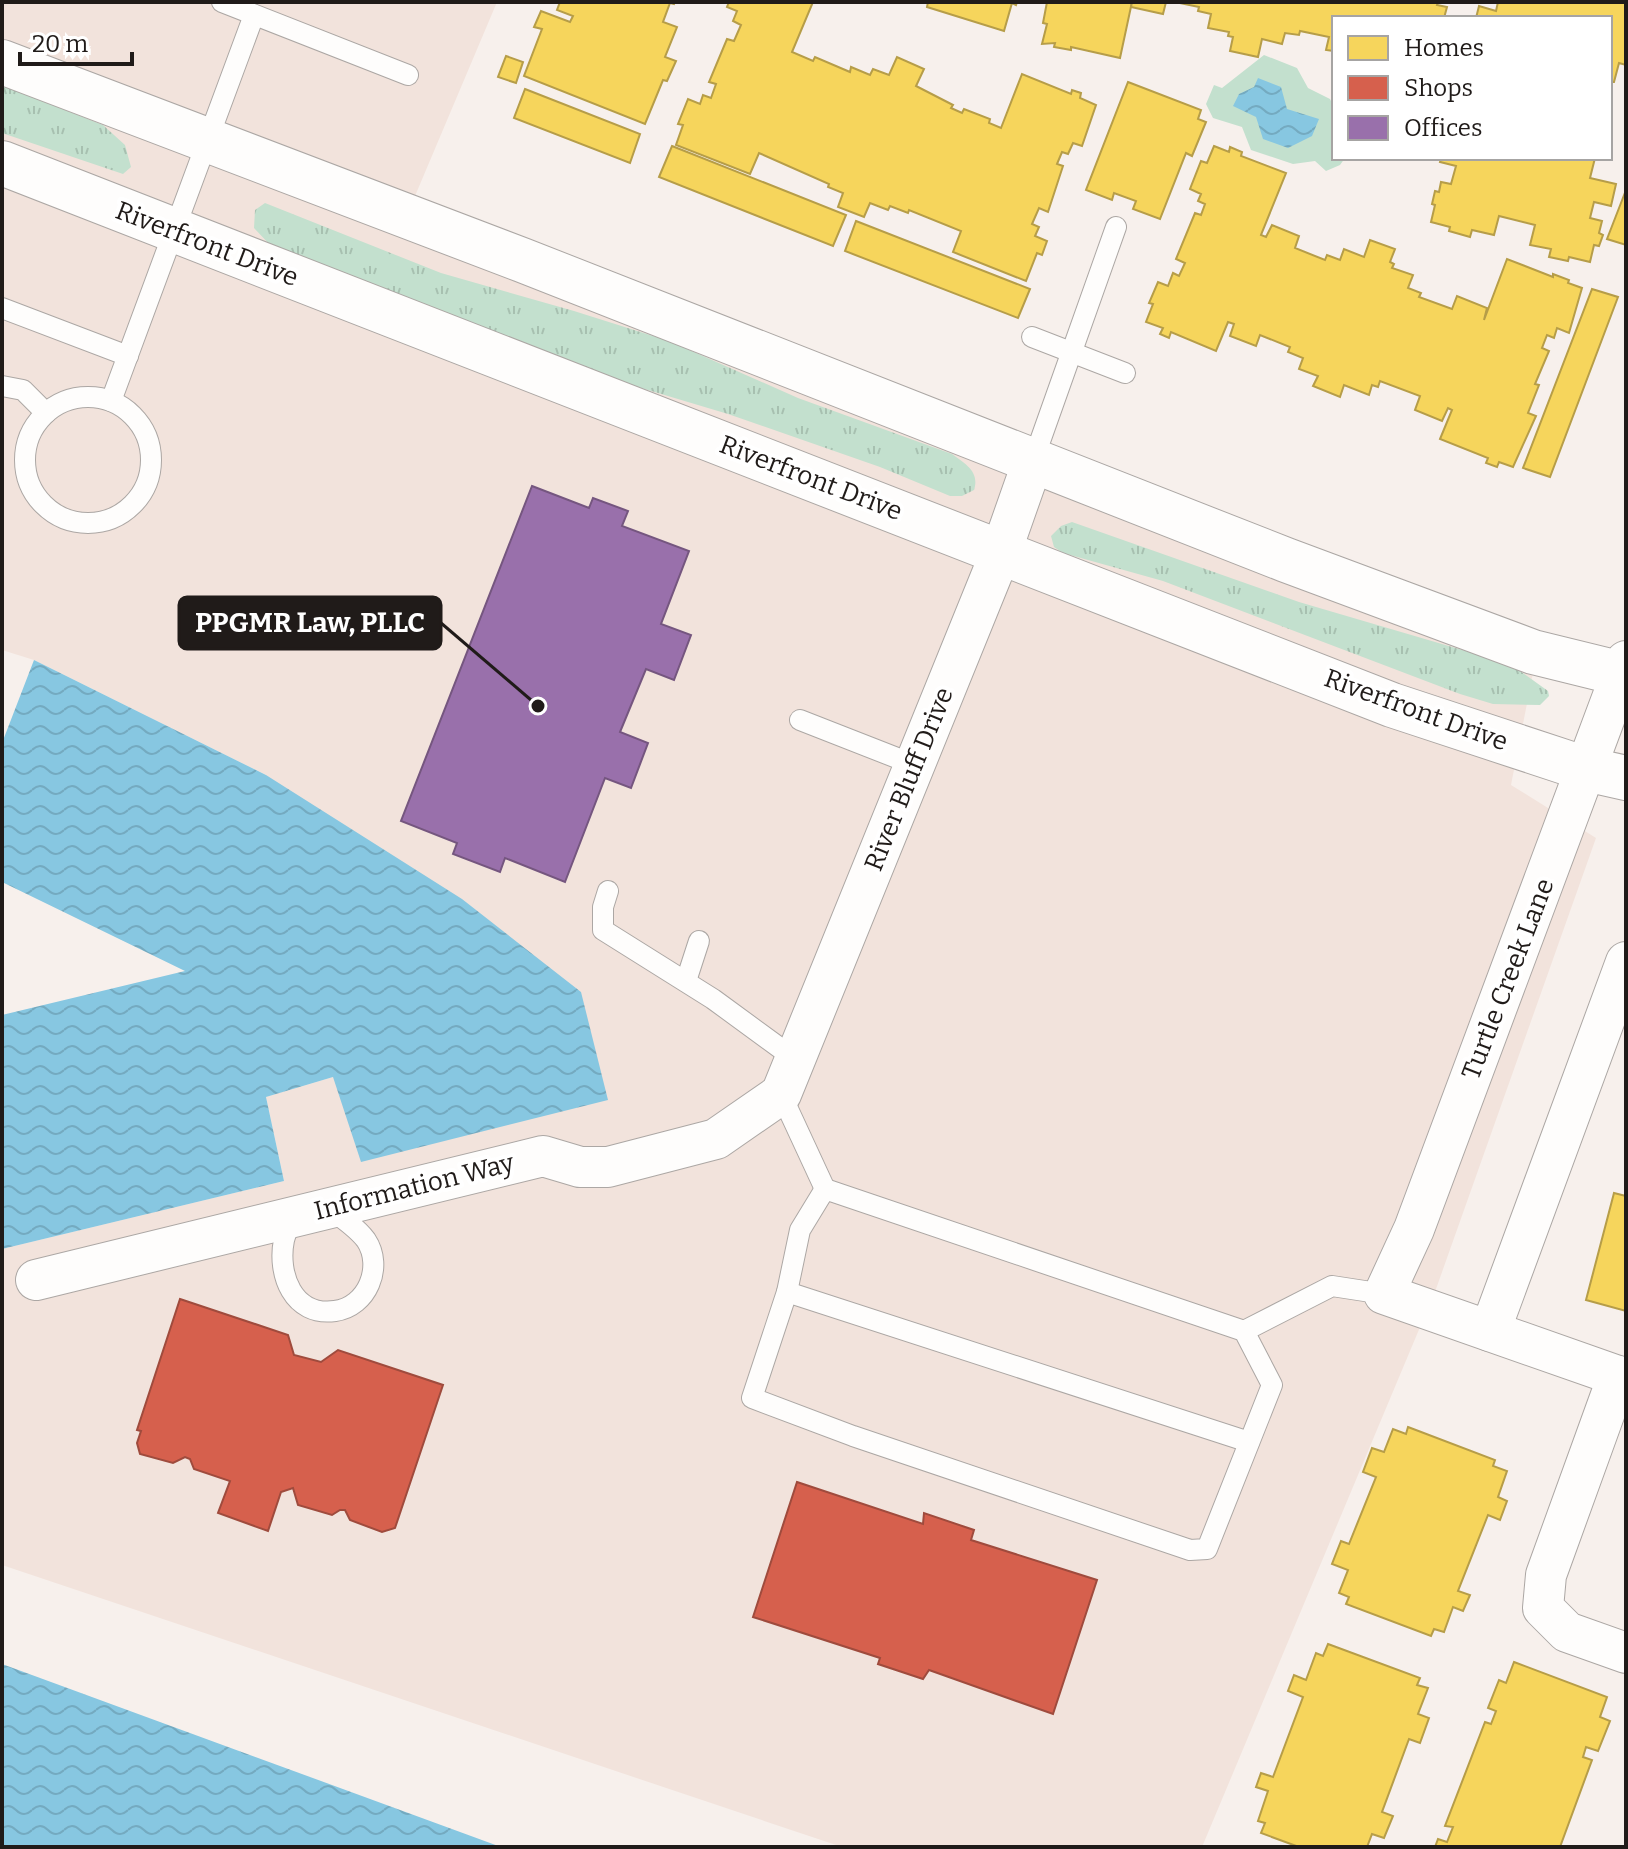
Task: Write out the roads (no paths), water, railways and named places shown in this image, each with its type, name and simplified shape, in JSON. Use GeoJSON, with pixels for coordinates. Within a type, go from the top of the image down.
{"type":"FeatureCollection","features":[{"type":"Feature","properties":{"kind":"street"},"geometry":{"type":"LineString","coordinates":[[2,62],[208,139],[1286,560],[1533,652],[1624,670]]}},
{"type":"Feature","properties":{"kind":"street","name":"Riverfront Drive"},"geometry":{"type":"LineString","coordinates":[[2,163],[1392,705],[1606,773]]}},
{"type":"Feature","properties":{"kind":"street","name":"River Bluff Drive"},"geometry":{"type":"LineString","coordinates":[[788,1077],[1001,552],[1033,461]]}},
{"type":"Feature","properties":{"kind":"street","name":"Turtle Creek Lane"},"geometry":{"type":"LineString","coordinates":[[1384,1294],[1606,773],[1624,670]]}},
{"type":"Feature","properties":{"kind":"street"},"geometry":{"type":"LineString","coordinates":[[1490,1331],[1626,962]]}},
{"type":"Feature","properties":{"kind":"street","name":"Information Way"},"geometry":{"type":"LineString","coordinates":[[36,1280],[543,1156],[580,1167],[608,1167],[705,1142],[716,1139],[788,1077]]}},
{"type":"Feature","properties":{"kind":"street"},"geometry":{"type":"LineString","coordinates":[[1384,1294],[1622,1377],[1546,1575],[1543,1608],[1567,1632],[1626,1653]]}},
{"type":"Feature","properties":{"kind":"lane"},"geometry":{"type":"LineString","coordinates":[[223,2],[408,75]]}},
{"type":"Feature","properties":{"kind":"lane"},"geometry":{"type":"LineString","coordinates":[[111,401],[254,15]]}},
{"type":"Feature","properties":{"kind":"lane"},"geometry":{"type":"LineString","coordinates":[[1033,461],[1116,227]]}},
{"type":"Feature","properties":{"kind":"lane"},"geometry":{"type":"LineString","coordinates":[[2,308],[128,356]]}},
{"type":"Feature","properties":{"kind":"lane"},"geometry":{"type":"LineString","coordinates":[[1032,337],[1125,373]]}},
{"type":"Feature","properties":{"kind":"lane"},"geometry":{"type":"LineString","coordinates":[[2,386],[23,390],[46,413]]}},
{"type":"Feature","properties":{"kind":"lane"},"geometry":{"type":"LineString","coordinates":[[91,397],[111,401],[129,411],[143,428],[150,447],[151,468],[145,488],[133,505],[115,517],[96,523],[74,522],[55,515],[40,501],[29,483],[24,463],[27,442],[36,423],[46,413],[70,399],[91,397]]}},
{"type":"Feature","properties":{"kind":"lane"},"geometry":{"type":"LineString","coordinates":[[800,720],[915,765]]}},
{"type":"Feature","properties":{"kind":"lane"},"geometry":{"type":"LineString","coordinates":[[608,891],[603,907],[603,930],[686,981],[788,1077],[825,1189],[800,1230],[787,1292],[752,1398],[853,1436],[1190,1550],[1207,1549],[1272,1385],[1244,1331],[825,1189]]}},
{"type":"Feature","properties":{"kind":"lane"},"geometry":{"type":"LineString","coordinates":[[686,981],[699,941]]}},
{"type":"Feature","properties":{"kind":"lane"},"geometry":{"type":"LineString","coordinates":[[311,1213],[345,1219],[372,1252],[374,1268],[371,1283],[363,1296],[351,1306],[337,1311],[322,1312],[307,1307],[295,1298],[283,1270],[284,1241],[311,1213]]}},
{"type":"Feature","properties":{"kind":"lane"},"geometry":{"type":"LineString","coordinates":[[1244,1331],[1332,1286],[1384,1294]]}},
{"type":"Feature","properties":{"kind":"lane"},"geometry":{"type":"LineString","coordinates":[[787,1292],[1249,1442]]}},
{"type":"Feature","properties":{"kind":"water"},"geometry":{"type":"Polygon","coordinates":[[[1258,78],[1281,87],[1287,109],[1319,119],[1312,136],[1288,148],[1263,139],[1256,117],[1233,106],[1239,94],[1254,87],[1258,78]]]}},
{"type":"Feature","properties":{"kind":"water"},"geometry":{"type":"Polygon","coordinates":[[[34,660],[266,775],[462,899],[581,992],[608,1100],[361,1162],[333,1077],[266,1097],[284,1181],[2,1249],[2,1015],[185,971],[2,882],[2,743],[34,660]]]}},
{"type":"Feature","properties":{"kind":"water"},"geometry":{"type":"Polygon","coordinates":[[[2,1664],[501,1847],[2,1847],[2,1664]]]}},
{"type":"Feature","properties":{"kind":"place","name":"PPGMR Law, PLLC"},"geometry":{"type":"Point","coordinates":[538,706]}}]}
